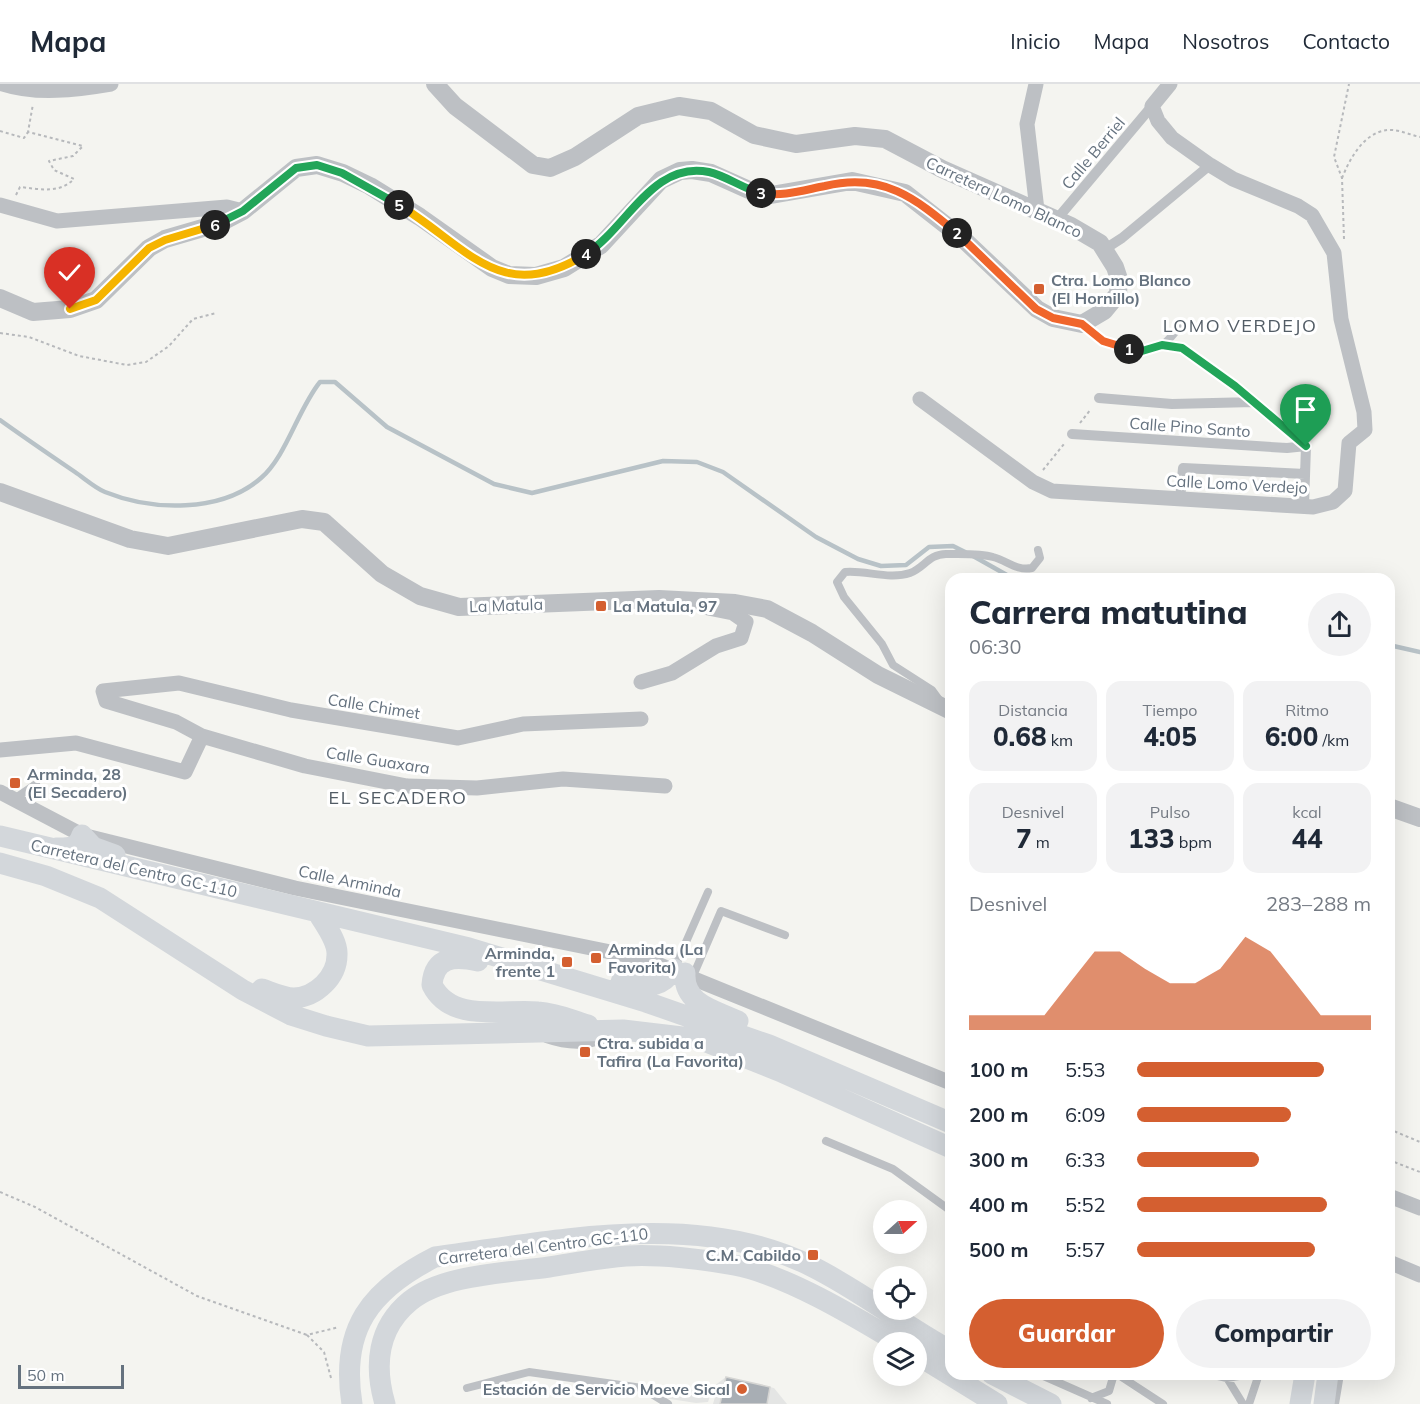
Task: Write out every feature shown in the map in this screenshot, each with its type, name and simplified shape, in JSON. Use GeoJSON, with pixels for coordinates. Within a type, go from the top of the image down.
{"type":"FeatureCollection","features":[{"type":"Feature","properties":{"kind":"main road"},"geometry":{"type":"LineString","coordinates":[[48,848],[73,848],[78,844],[82,835],[93,847],[107,854],[161,866],[268,900],[318,913],[469,948],[573,979],[769,1045],[945,1120]]}},
{"type":"Feature","properties":{"kind":"main road","name":"Carretera del Centro GC-110"},"geometry":{"type":"LineString","coordinates":[[0,836],[268,900]]}},
{"type":"Feature","properties":{"kind":"main road","name":"Carretera del Centro GC-110"},"geometry":{"type":"LineString","coordinates":[[0,863],[45,876],[100,898],[243,990],[291,1015],[368,1036],[616,1030]]}},
{"type":"Feature","properties":{"kind":"main road"},"geometry":{"type":"LineString","coordinates":[[206,965],[270,992],[292,998],[311,993],[326,983],[335,970],[338,954],[332,937],[318,913]]}},
{"type":"Feature","properties":{"kind":"main road"},"geometry":{"type":"LineString","coordinates":[[769,1045],[744,1024],[693,1000],[686,992],[684,973],[649,988],[624,982],[573,979],[457,957],[442,962],[435,968],[432,985],[440,999],[447,1005],[463,1010],[540,1012],[616,1030],[699,1039],[779,1071],[945,1145]]}},
{"type":"Feature","properties":{"kind":"main road","name":"Carretera del Centro GC-110"},"geometry":{"type":"LineString","coordinates":[[352,1404],[348,1380],[350,1353],[359,1322],[387,1286],[408,1271],[435,1257],[646,1232],[712,1237],[749,1243],[800,1262],[847,1287],[945,1347]]}},
{"type":"Feature","properties":{"kind":"main road","name":"Carretera del Centro GC-110"},"geometry":{"type":"LineString","coordinates":[[385,1404],[377,1370],[385,1334],[396,1315],[412,1300],[459,1280],[627,1256],[736,1265],[799,1289],[879,1332]]}},
{"type":"Feature","properties":{"kind":"main road"},"geometry":{"type":"LineString","coordinates":[[927,1361],[945,1372]]}},
{"type":"Feature","properties":{"kind":"main road"},"geometry":{"type":"LineString","coordinates":[[958,1380],[997,1404]]}},
{"type":"Feature","properties":{"kind":"main road"},"geometry":{"type":"LineString","coordinates":[[1004,1380],[1051,1404]]}},
{"type":"Feature","properties":{"kind":"main road"},"geometry":{"type":"LineString","coordinates":[[1300,1404],[1304,1380]]}},
{"type":"Feature","properties":{"kind":"main road"},"geometry":{"type":"LineString","coordinates":[[1324,1404],[1327,1380]]}},
{"type":"Feature","properties":{"kind":"street"},"geometry":{"type":"LineString","coordinates":[[3,84],[21,90],[81,90],[111,84]]}},
{"type":"Feature","properties":{"kind":"street","name":"Carretera Lomo Blanco"},"geometry":{"type":"LineString","coordinates":[[435,84],[455,106],[533,165],[550,168],[575,157],[638,116],[679,106],[711,111],[754,135],[796,144],[855,136],[885,139],[942,169],[1058,219],[1100,243],[1119,279],[1118,294],[1104,311],[1082,324]]}},
{"type":"Feature","properties":{"kind":"street"},"geometry":{"type":"LineString","coordinates":[[1036,84],[1027,124],[1037,210]]}},
{"type":"Feature","properties":{"kind":"street"},"geometry":{"type":"LineString","coordinates":[[1152,106],[1170,84]]}},
{"type":"Feature","properties":{"kind":"street","name":"Calle Lomo Verdejo"},"geometry":{"type":"LineString","coordinates":[[920,399],[1034,482],[1052,491],[1304,506],[1333,502],[1345,491],[1349,443],[1365,430],[1364,412],[1341,319],[1334,253],[1312,215],[1298,206],[1233,179],[1210,165],[1172,138],[1158,121],[1152,106]]}},
{"type":"Feature","properties":{"kind":"street","name":"Calle Berriel"},"geometry":{"type":"LineString","coordinates":[[1058,219],[1152,106]]}},
{"type":"Feature","properties":{"kind":"street"},"geometry":{"type":"LineString","coordinates":[[0,298],[33,312],[70,309],[96,300],[149,248],[165,240],[220,223],[243,211],[296,168],[317,165],[370,186],[492,268],[509,275],[536,276],[564,268],[601,245],[661,180],[680,171],[711,173],[749,190],[771,195],[852,181],[905,193],[961,237],[1036,309],[1053,318],[1082,324]]}},
{"type":"Feature","properties":{"kind":"street"},"geometry":{"type":"LineString","coordinates":[[1104,249],[1122,238],[1210,165]]}},
{"type":"Feature","properties":{"kind":"street"},"geometry":{"type":"LineString","coordinates":[[5,207],[57,221],[227,207],[243,211]]}},
{"type":"Feature","properties":{"kind":"street"},"geometry":{"type":"LineString","coordinates":[[1162,345],[1182,348],[1254,402],[1306,446],[1304,506]]}},
{"type":"Feature","properties":{"kind":"street"},"geometry":{"type":"LineString","coordinates":[[1099,398],[1172,404],[1254,402]]}},
{"type":"Feature","properties":{"kind":"street","name":"Calle Pino Santo"},"geometry":{"type":"LineString","coordinates":[[1072,434],[1287,448],[1306,446]]}},
{"type":"Feature","properties":{"kind":"street"},"geometry":{"type":"LineString","coordinates":[[1180,500],[1183,468],[1305,474]]}},
{"type":"Feature","properties":{"kind":"street","name":"La Matula"},"geometry":{"type":"LineString","coordinates":[[0,492],[130,539],[168,546],[302,519],[324,522],[382,574],[420,596],[459,607],[659,599],[735,603],[767,609],[812,633],[878,675],[945,708]]}},
{"type":"Feature","properties":{"kind":"street"},"geometry":{"type":"LineString","coordinates":[[641,682],[672,673],[716,646],[741,638],[746,622],[734,613],[659,599]]}},
{"type":"Feature","properties":{"kind":"street","name":"Calle Chimet"},"geometry":{"type":"LineString","coordinates":[[103,691],[179,683],[291,710],[458,738],[524,724],[641,719]]}},
{"type":"Feature","properties":{"kind":"street","name":"Calle Guaxara"},"geometry":{"type":"LineString","coordinates":[[103,691],[106,701],[176,722],[202,736],[305,766],[407,786],[477,788],[563,779],[665,786]]}},
{"type":"Feature","properties":{"kind":"street"},"geometry":{"type":"LineString","coordinates":[[0,750],[76,743],[185,772],[202,736]]}},
{"type":"Feature","properties":{"kind":"street","name":"Calle Arminda"},"geometry":{"type":"LineString","coordinates":[[7,795],[82,835],[397,910],[593,946],[645,958],[945,1081]]}},
{"type":"Feature","properties":{"kind":"street"},"geometry":{"type":"LineString","coordinates":[[1395,809],[1420,818]]}},
{"type":"Feature","properties":{"kind":"street"},"geometry":{"type":"LineString","coordinates":[[1395,1198],[1420,1208]]}},
{"type":"Feature","properties":{"kind":"street"},"geometry":{"type":"LineString","coordinates":[[1395,1265],[1420,1275]]}},
{"type":"Feature","properties":{"kind":"lane"},"geometry":{"type":"LineString","coordinates":[[1082,324],[1103,341],[1123,349],[1142,351],[1162,345],[1180,325]]}},
{"type":"Feature","properties":{"kind":"lane"},"geometry":{"type":"LineString","coordinates":[[945,705],[932,690],[893,664],[882,644],[844,597],[837,582],[845,572],[857,571],[882,576],[911,573],[934,555],[945,554],[992,556],[1022,570],[1032,568],[1040,558],[1038,550]]}},
{"type":"Feature","properties":{"kind":"lane","name":"Calle Arminda"},"geometry":{"type":"LineString","coordinates":[[7,795],[36,784]]}},
{"type":"Feature","properties":{"kind":"lane"},"geometry":{"type":"LineString","coordinates":[[684,973],[708,892]]}},
{"type":"Feature","properties":{"kind":"lane"},"geometry":{"type":"LineString","coordinates":[[684,973],[721,911],[785,935]]}},
{"type":"Feature","properties":{"kind":"lane"},"geometry":{"type":"LineString","coordinates":[[826,1141],[892,1170],[945,1207]]}},
{"type":"Feature","properties":{"kind":"lane"},"geometry":{"type":"LineString","coordinates":[[467,1388],[529,1372],[642,1388],[668,1404]]}},
{"type":"Feature","properties":{"kind":"lane"},"geometry":{"type":"LineString","coordinates":[[1052,1380],[1107,1404]]}},
{"type":"Feature","properties":{"kind":"lane"},"geometry":{"type":"LineString","coordinates":[[1090,1398],[1109,1391],[1114,1380]]}},
{"type":"Feature","properties":{"kind":"lane"},"geometry":{"type":"LineString","coordinates":[[1125,1380],[1162,1404]]}},
{"type":"Feature","properties":{"kind":"lane"},"geometry":{"type":"LineString","coordinates":[[1228,1380],[1243,1404]]}},
{"type":"Feature","properties":{"kind":"lane"},"geometry":{"type":"LineString","coordinates":[[1249,1404],[1257,1380]]}},
{"type":"Feature","properties":{"kind":"lane"},"geometry":{"type":"LineString","coordinates":[[1335,1404],[1339,1380]]}},
{"type":"Feature","properties":{"kind":"path"},"geometry":{"type":"LineString","coordinates":[[1334,253],[1344,242],[1342,178],[1334,157],[1349,84]]}},
{"type":"Feature","properties":{"kind":"path"},"geometry":{"type":"LineString","coordinates":[[0,131],[24,138],[28,132],[36,90]]}},
{"type":"Feature","properties":{"kind":"path"},"geometry":{"type":"LineString","coordinates":[[1342,178],[1351,156],[1370,136],[1391,129],[1420,137]]}},
{"type":"Feature","properties":{"kind":"path"},"geometry":{"type":"LineString","coordinates":[[5,207],[20,187],[51,190],[66,186],[74,179],[54,170],[49,161],[73,156],[83,146],[28,132]]}},
{"type":"Feature","properties":{"kind":"path"},"geometry":{"type":"LineString","coordinates":[[0,333],[29,337],[78,356],[127,365],[146,362],[169,346],[193,319],[216,313]]}},
{"type":"Feature","properties":{"kind":"path"},"geometry":{"type":"LineString","coordinates":[[1395,1132],[1420,1142]]}},
{"type":"Feature","properties":{"kind":"path"},"geometry":{"type":"LineString","coordinates":[[1395,1163],[1420,1173]]}},
{"type":"Feature","properties":{"kind":"path"},"geometry":{"type":"LineString","coordinates":[[0,1192],[35,1207],[197,1296],[307,1335],[324,1352],[333,1383]]}},
{"type":"Feature","properties":{"kind":"path"},"geometry":{"type":"LineString","coordinates":[[307,1335],[359,1322]]}},
{"type":"Feature","properties":{"kind":"shaded area","name":"Estación de Servicio Moeve Sical"},"geometry":{"type":"Polygon","coordinates":[[[726,1377],[774,1388],[787,1404],[713,1404],[715,1397],[710,1396],[708,1402],[696,1403],[664,1398],[666,1385],[706,1392],[726,1377]]]}},
{"type":"Feature","properties":{"kind":"building"},"geometry":{"type":"Polygon","coordinates":[[[726,1377],[770,1387],[767,1404],[720,1404],[726,1377]]]}},
{"type":"Feature","properties":{"kind":"waterway"},"geometry":{"type":"LineString","coordinates":[[0,420],[105,492],[144,503],[164,505],[206,503],[226,498],[261,478],[278,458],[305,405],[320,382],[335,382],[387,427],[494,484],[532,493],[663,461],[697,462],[723,472],[816,537],[858,559],[881,566],[906,565],[929,547],[953,546],[965,552]]}},
{"type":"Feature","properties":{"kind":"waterway"},"geometry":{"type":"LineString","coordinates":[[973,556],[1003,573]]}},
{"type":"Feature","properties":{"kind":"waterway"},"geometry":{"type":"LineString","coordinates":[[1395,646],[1420,652]]}},
{"type":"Feature","properties":{"kind":"place","name":"Ctra. Lomo Blanco (El Hornillo)"},"geometry":{"type":"Point","coordinates":[1039,289]}},
{"type":"Feature","properties":{"kind":"place","name":"La Matula, 97"},"geometry":{"type":"Point","coordinates":[601,606]}},
{"type":"Feature","properties":{"kind":"place","name":"Arminda, 28 (El Secadero)"},"geometry":{"type":"Point","coordinates":[15,783]}},
{"type":"Feature","properties":{"kind":"place","name":"Arminda (La Favorita)"},"geometry":{"type":"Point","coordinates":[596,958]}},
{"type":"Feature","properties":{"kind":"place","name":"Arminda, frente 1"},"geometry":{"type":"Point","coordinates":[567,962]}},
{"type":"Feature","properties":{"kind":"place","name":"Ctra. subida a Tafira (La Favorita)"},"geometry":{"type":"Point","coordinates":[585,1052]}},
{"type":"Feature","properties":{"kind":"place","name":"C.M. Cabildo"},"geometry":{"type":"Point","coordinates":[813,1255]}},
{"type":"Feature","properties":{"kind":"place","name":"Estación de Servicio Moeve Sical"},"geometry":{"type":"Point","coordinates":[742,1389]}},
{"type":"Feature","properties":{"kind":"district","name":"LOMO VERDEJO"},"geometry":{"type":"Point","coordinates":[1240,326]}},
{"type":"Feature","properties":{"kind":"district","name":"EL SECADERO"},"geometry":{"type":"Point","coordinates":[398,798]}},
{"type":"Feature","properties":{"kind":"route"},"geometry":{"type":"LineString","coordinates":[[70,309],[96,300],[149,248],[165,240],[220,223],[243,211],[296,168],[317,165],[342,173],[370,186],[420,217],[479,261],[492,268],[509,275],[536,276],[564,268],[601,245],[661,180],[680,171],[711,173],[749,190],[771,195],[852,181],[905,193],[961,237],[1036,309],[1053,318],[1082,324],[1103,341],[1123,349],[1142,351],[1162,345],[1182,348],[1235,386],[1306,446]]}}]}
